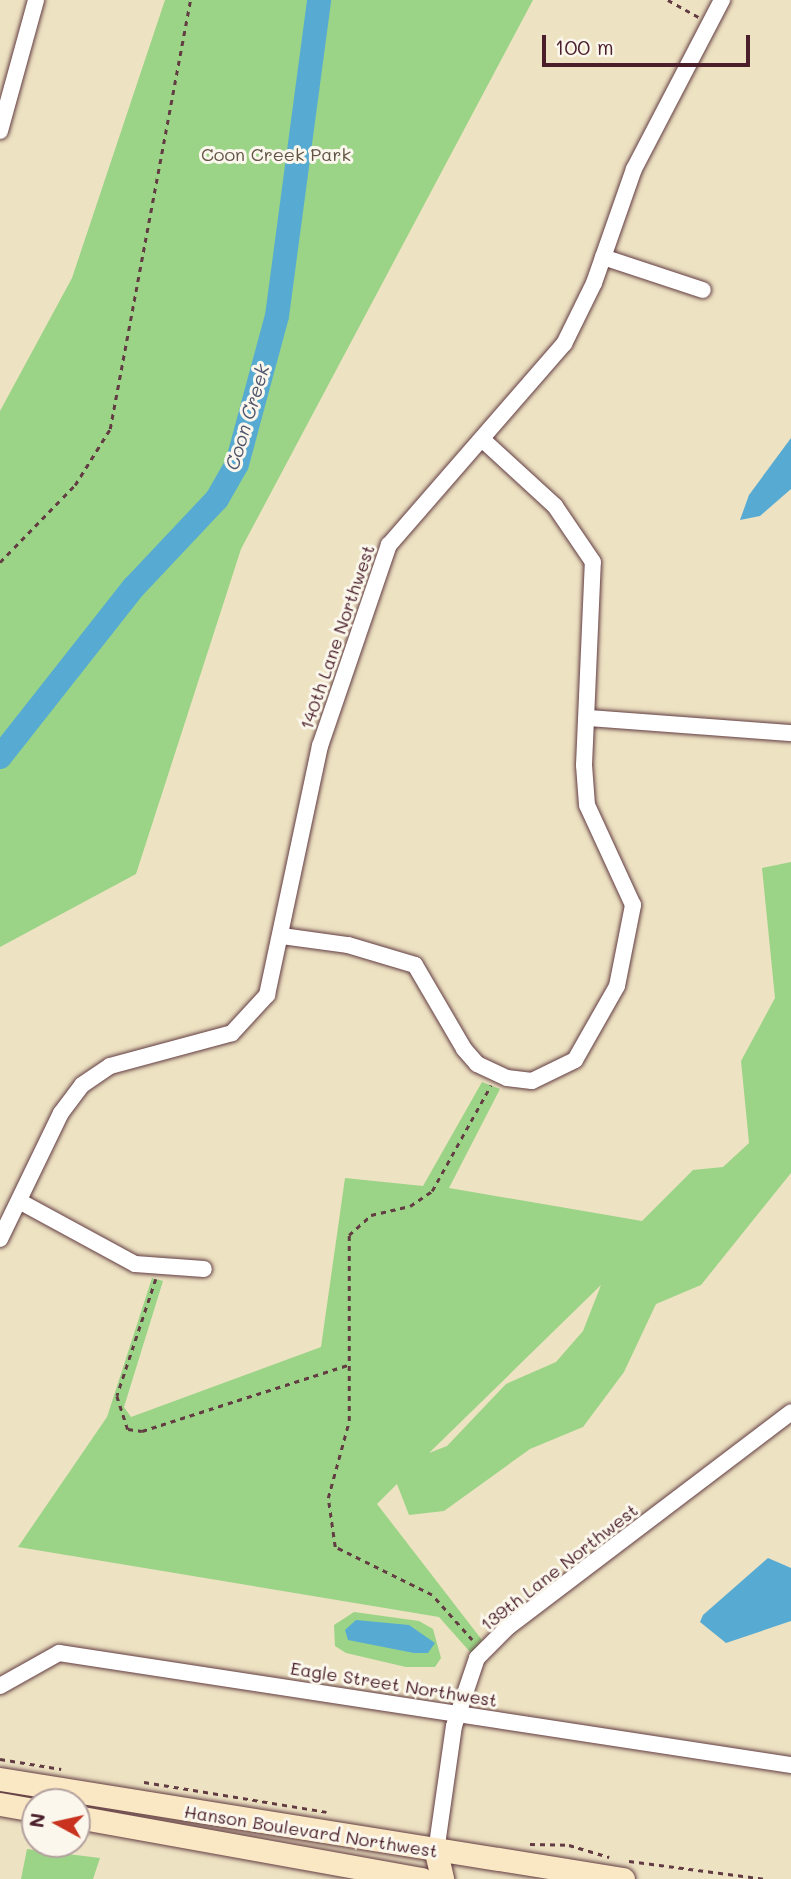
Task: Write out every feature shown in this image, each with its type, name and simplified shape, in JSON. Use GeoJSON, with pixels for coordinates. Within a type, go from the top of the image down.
{"type":"FeatureCollection","features":[{"type":"Feature","properties":{"kind":"main road","name":"Hanson Boulevard Northwest"},"geometry":{"type":"LineString","coordinates":[[0,1779],[436,1852],[623,1879]]}},
{"type":"Feature","properties":{"kind":"main road"},"geometry":{"type":"LineString","coordinates":[[0,1804],[21,1808]]}},
{"type":"Feature","properties":{"kind":"main road","name":"Hanson Boulevard Northwest"},"geometry":{"type":"LineString","coordinates":[[91,1820],[422,1879]]}},
{"type":"Feature","properties":{"kind":"main road"},"geometry":{"type":"LineString","coordinates":[[422,1879],[436,1852]]}},
{"type":"Feature","properties":{"kind":"main road"},"geometry":{"type":"LineString","coordinates":[[436,1852],[442,1879]]}},
{"type":"Feature","properties":{"kind":"street"},"geometry":{"type":"LineString","coordinates":[[0,131],[36,0]]}},
{"type":"Feature","properties":{"kind":"street","name":"140th Lane Northwest"},"geometry":{"type":"LineString","coordinates":[[0,1240],[61,1113],[82,1085],[110,1066],[232,1033],[267,995],[282,936],[320,746],[388,545],[484,441],[564,344],[603,257],[634,169],[722,0]]}},
{"type":"Feature","properties":{"kind":"street"},"geometry":{"type":"LineString","coordinates":[[603,257],[703,290]]}},
{"type":"Feature","properties":{"kind":"street"},"geometry":{"type":"LineString","coordinates":[[282,936],[348,945],[415,965],[464,1049],[500,1077],[532,1081],[575,1060],[617,986],[629,943],[633,905],[587,805],[593,562],[555,506],[484,441]]}},
{"type":"Feature","properties":{"kind":"street"},"geometry":{"type":"LineString","coordinates":[[590,719],[791,733]]}},
{"type":"Feature","properties":{"kind":"street"},"geometry":{"type":"LineString","coordinates":[[19,1201],[121,1259],[159,1269],[204,1269]]}},
{"type":"Feature","properties":{"kind":"street","name":"139th Lane Northwest"},"geometry":{"type":"LineString","coordinates":[[436,1852],[458,1713],[477,1658],[508,1628],[791,1412]]}},
{"type":"Feature","properties":{"kind":"street","name":"Eagle Street Northwest"},"geometry":{"type":"LineString","coordinates":[[0,1686],[60,1653],[791,1765]]}},
{"type":"Feature","properties":{"kind":"path"},"geometry":{"type":"LineString","coordinates":[[0,562],[82,477],[110,429],[190,0]]}},
{"type":"Feature","properties":{"kind":"path"},"geometry":{"type":"LineString","coordinates":[[668,0],[710,23]]}},
{"type":"Feature","properties":{"kind":"path"},"geometry":{"type":"LineString","coordinates":[[472,1641],[432,1595],[335,1547],[328,1498],[349,1421],[349,1236],[371,1215],[410,1206],[432,1191],[500,1077]]}},
{"type":"Feature","properties":{"kind":"path"},"geometry":{"type":"LineString","coordinates":[[159,1269],[117,1396],[117,1411],[128,1429],[142,1431],[348,1365]]}},
{"type":"Feature","properties":{"kind":"path"},"geometry":{"type":"LineString","coordinates":[[516,1842],[569,1845],[624,1860],[765,1879]]}},
{"type":"Feature","properties":{"kind":"green space","name":"Coon Creek Park"},"geometry":{"type":"Polygon","coordinates":[[[165,0],[533,0],[241,549],[136,874],[0,947],[0,411],[72,278],[165,0]]]}},
{"type":"Feature","properties":{"kind":"green space"},"geometry":{"type":"Polygon","coordinates":[[[791,862],[791,1173],[701,1285],[656,1304],[624,1372],[583,1427],[530,1449],[444,1511],[409,1515],[397,1484],[377,1504],[482,1640],[471,1653],[439,1617],[18,1547],[107,1417],[152,1278],[163,1281],[124,1407],[131,1417],[321,1347],[345,1178],[423,1186],[482,1082],[500,1089],[449,1188],[642,1221],[693,1170],[723,1167],[749,1143],[741,1061],[775,998],[762,868],[791,862]],[[601,1285],[429,1453],[447,1446],[506,1384],[556,1362],[583,1331],[601,1285]]]}},
{"type":"Feature","properties":{"kind":"green space"},"geometry":{"type":"Polygon","coordinates":[[[354,1612],[419,1621],[433,1629],[441,1658],[435,1667],[406,1667],[346,1653],[335,1646],[334,1625],[354,1612]]]}},
{"type":"Feature","properties":{"kind":"green space"},"geometry":{"type":"Polygon","coordinates":[[[25,1858],[100,1858],[93,1879],[21,1879],[25,1858]]]}},
{"type":"Feature","properties":{"kind":"water"},"geometry":{"type":"Polygon","coordinates":[[[791,438],[791,489],[760,516],[740,520],[749,495],[791,438]]]}},
{"type":"Feature","properties":{"kind":"water"},"geometry":{"type":"Polygon","coordinates":[[[768,1558],[791,1568],[791,1621],[726,1643],[700,1622],[703,1615],[768,1558]]]}},
{"type":"Feature","properties":{"kind":"water"},"geometry":{"type":"Polygon","coordinates":[[[356,1620],[409,1625],[435,1643],[428,1653],[414,1653],[348,1640],[345,1630],[356,1620]]]}},
{"type":"Feature","properties":{"kind":"waterway","name":"Coon Creek"},"geometry":{"type":"LineString","coordinates":[[0,757],[134,587],[217,499],[237,464],[277,316],[319,0]]}}]}
